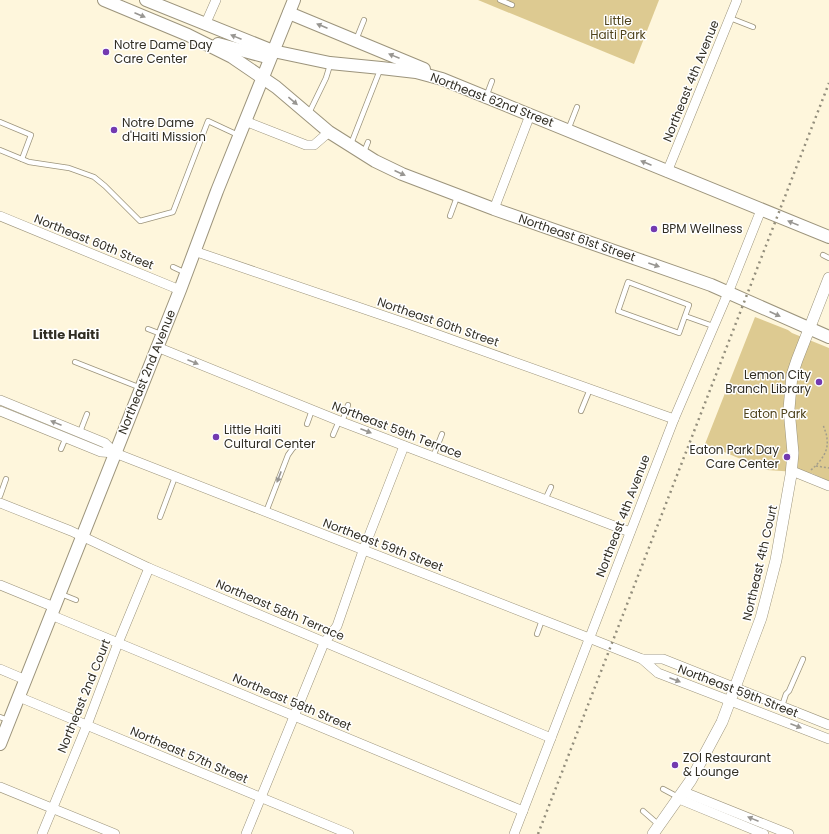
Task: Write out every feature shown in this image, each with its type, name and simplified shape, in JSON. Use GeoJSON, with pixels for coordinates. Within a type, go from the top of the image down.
{"type":"FeatureCollection","features":[{"type":"Feature","properties":{"kind":"main road"},"geometry":{"type":"LineString","coordinates":[[104,0],[188,35],[232,57],[262,77]]}},
{"type":"Feature","properties":{"kind":"main road","name":"Northeast 2nd Avenue"},"geometry":{"type":"LineString","coordinates":[[0,744],[5,719],[19,697],[26,680],[180,290],[239,135],[294,0]]}},
{"type":"Feature","properties":{"kind":"main road","name":"Northeast 62nd Street"},"geometry":{"type":"LineString","coordinates":[[150,1],[205,25],[273,51],[330,63],[416,72],[442,79],[829,237]]}},
{"type":"Feature","properties":{"kind":"main road"},"geometry":{"type":"LineString","coordinates":[[288,13],[415,65],[442,79]]}},
{"type":"Feature","properties":{"kind":"main road"},"geometry":{"type":"LineString","coordinates":[[188,35],[257,56],[268,56],[273,51]]}},
{"type":"Feature","properties":{"kind":"main road","name":"Northeast 61st Street"},"geometry":{"type":"LineString","coordinates":[[262,77],[329,132],[363,154],[402,174],[439,184],[458,195],[494,209],[703,283],[829,336]]}},
{"type":"Feature","properties":{"kind":"street"},"geometry":{"type":"LineString","coordinates":[[205,25],[216,0]]}},
{"type":"Feature","properties":{"kind":"street","name":"Northeast 4th Avenue"},"geometry":{"type":"LineString","coordinates":[[668,172],[737,0]]}},
{"type":"Feature","properties":{"kind":"street"},"geometry":{"type":"LineString","coordinates":[[494,209],[530,114]]}},
{"type":"Feature","properties":{"kind":"street"},"geometry":{"type":"LineString","coordinates":[[245,121],[306,145],[314,144],[329,132]]}},
{"type":"Feature","properties":{"kind":"street","name":"Northeast 4th Avenue"},"geometry":{"type":"LineString","coordinates":[[514,834],[674,418],[728,293],[761,210]]}},
{"type":"Feature","properties":{"kind":"street","name":"Northeast 60th Street"},"geometry":{"type":"LineString","coordinates":[[0,216],[180,290]]}},
{"type":"Feature","properties":{"kind":"street","name":"Northeast 60th Street"},"geometry":{"type":"LineString","coordinates":[[194,251],[408,324],[674,418]]}},
{"type":"Feature","properties":{"kind":"street","name":"Northeast 4th Court"},"geometry":{"type":"LineString","coordinates":[[656,830],[681,796],[722,722],[753,641],[769,590],[783,528],[792,471],[793,453],[789,409],[792,379],[797,360],[829,278]]}},
{"type":"Feature","properties":{"kind":"street","name":"Northeast 59th Terrace"},"geometry":{"type":"LineString","coordinates":[[157,347],[340,421],[630,532]]}},
{"type":"Feature","properties":{"kind":"street","name":"Northeast 59th Street"},"geometry":{"type":"LineString","coordinates":[[0,400],[105,443],[115,453]]}},
{"type":"Feature","properties":{"kind":"street","name":"Northeast 59th Street"},"geometry":{"type":"LineString","coordinates":[[0,411],[102,452],[115,453],[589,638],[642,659],[658,673],[829,739]]}},
{"type":"Feature","properties":{"kind":"street"},"geometry":{"type":"LineString","coordinates":[[246,834],[324,643],[337,626],[363,551],[404,446]]}},
{"type":"Feature","properties":{"kind":"street"},"geometry":{"type":"LineString","coordinates":[[792,471],[829,486]]}},
{"type":"Feature","properties":{"kind":"street","name":"Northeast 58th Terrace"},"geometry":{"type":"LineString","coordinates":[[0,503],[82,537],[324,643],[551,738]]}},
{"type":"Feature","properties":{"kind":"street","name":"Northeast 2nd Court"},"geometry":{"type":"LineString","coordinates":[[42,834],[87,726],[118,643],[150,568]]}},
{"type":"Feature","properties":{"kind":"street","name":"Northeast 58th Street"},"geometry":{"type":"LineString","coordinates":[[0,585],[118,643],[523,811]]}},
{"type":"Feature","properties":{"kind":"street","name":"Northeast 59th Street"},"geometry":{"type":"LineString","coordinates":[[642,659],[663,659],[829,725]]}},
{"type":"Feature","properties":{"kind":"street"},"geometry":{"type":"LineString","coordinates":[[0,669],[26,680]]}},
{"type":"Feature","properties":{"kind":"street","name":"Northeast 57th Street"},"geometry":{"type":"LineString","coordinates":[[19,697],[350,834]]}},
{"type":"Feature","properties":{"kind":"street"},"geometry":{"type":"LineString","coordinates":[[0,787],[115,834]]}},
{"type":"Feature","properties":{"kind":"street"},"geometry":{"type":"LineString","coordinates":[[681,796],[764,834]]}},
{"type":"Feature","properties":{"kind":"street"},"geometry":{"type":"LineString","coordinates":[[681,796],[789,834]]}},
{"type":"Feature","properties":{"kind":"lane"},"geometry":{"type":"LineString","coordinates":[[500,0],[512,5]]}},
{"type":"Feature","properties":{"kind":"lane"},"geometry":{"type":"LineString","coordinates":[[730,18],[753,26]]}},
{"type":"Feature","properties":{"kind":"lane"},"geometry":{"type":"LineString","coordinates":[[356,40],[364,20]]}},
{"type":"Feature","properties":{"kind":"lane"},"geometry":{"type":"LineString","coordinates":[[308,114],[326,78],[330,63]]}},
{"type":"Feature","properties":{"kind":"lane"},"geometry":{"type":"LineString","coordinates":[[350,146],[381,68]]}},
{"type":"Feature","properties":{"kind":"lane"},"geometry":{"type":"LineString","coordinates":[[486,97],[492,81]]}},
{"type":"Feature","properties":{"kind":"lane"},"geometry":{"type":"LineString","coordinates":[[568,130],[577,107]]}},
{"type":"Feature","properties":{"kind":"lane"},"geometry":{"type":"LineString","coordinates":[[0,150],[29,162],[69,168],[94,177],[140,221],[173,212],[208,121],[239,135]]}},
{"type":"Feature","properties":{"kind":"lane"},"geometry":{"type":"LineString","coordinates":[[0,122],[31,135],[22,159]]}},
{"type":"Feature","properties":{"kind":"lane"},"geometry":{"type":"LineString","coordinates":[[363,154],[368,142]]}},
{"type":"Feature","properties":{"kind":"lane"},"geometry":{"type":"LineString","coordinates":[[450,216],[458,195]]}},
{"type":"Feature","properties":{"kind":"lane"},"geometry":{"type":"LineString","coordinates":[[823,255],[829,258]]}},
{"type":"Feature","properties":{"kind":"lane"},"geometry":{"type":"LineString","coordinates":[[173,267],[186,273]]}},
{"type":"Feature","properties":{"kind":"lane"},"geometry":{"type":"LineString","coordinates":[[628,282],[689,305],[685,316],[679,334],[618,311],[628,282]]}},
{"type":"Feature","properties":{"kind":"lane"},"geometry":{"type":"LineString","coordinates":[[685,316],[713,326]]}},
{"type":"Feature","properties":{"kind":"lane"},"geometry":{"type":"LineString","coordinates":[[148,329],[162,334]]}},
{"type":"Feature","properties":{"kind":"lane"},"geometry":{"type":"LineString","coordinates":[[75,362],[141,388]]}},
{"type":"Feature","properties":{"kind":"lane"},"geometry":{"type":"LineString","coordinates":[[581,411],[590,389]]}},
{"type":"Feature","properties":{"kind":"lane"},"geometry":{"type":"LineString","coordinates":[[333,435],[348,405]]}},
{"type":"Feature","properties":{"kind":"lane"},"geometry":{"type":"LineString","coordinates":[[307,424],[312,410]]}},
{"type":"Feature","properties":{"kind":"lane"},"geometry":{"type":"LineString","coordinates":[[80,432],[87,414]]}},
{"type":"Feature","properties":{"kind":"lane"},"geometry":{"type":"LineString","coordinates":[[433,457],[442,434]]}},
{"type":"Feature","properties":{"kind":"lane"},"geometry":{"type":"LineString","coordinates":[[61,449],[66,437]]}},
{"type":"Feature","properties":{"kind":"lane"},"geometry":{"type":"LineString","coordinates":[[266,512],[288,455],[292,448],[297,445]]}},
{"type":"Feature","properties":{"kind":"lane"},"geometry":{"type":"LineString","coordinates":[[160,517],[175,477]]}},
{"type":"Feature","properties":{"kind":"lane"},"geometry":{"type":"LineString","coordinates":[[0,496],[6,479]]}},
{"type":"Feature","properties":{"kind":"lane"},"geometry":{"type":"LineString","coordinates":[[545,500],[551,486]]}},
{"type":"Feature","properties":{"kind":"lane"},"geometry":{"type":"LineString","coordinates":[[60,594],[76,600]]}},
{"type":"Feature","properties":{"kind":"lane"},"geometry":{"type":"LineString","coordinates":[[537,634],[542,620]]}},
{"type":"Feature","properties":{"kind":"lane"},"geometry":{"type":"LineString","coordinates":[[782,706],[786,694],[789,691],[803,659]]}},
{"type":"Feature","properties":{"kind":"lane"},"geometry":{"type":"LineString","coordinates":[[663,789],[681,796]]}},
{"type":"Feature","properties":{"kind":"lane"},"geometry":{"type":"LineString","coordinates":[[643,811],[656,830]]}},
{"type":"Feature","properties":{"kind":"path"},"geometry":{"type":"LineString","coordinates":[[812,470],[823,457],[828,443],[823,424]]}},
{"type":"Feature","properties":{"kind":"path"},"geometry":{"type":"LineString","coordinates":[[816,466],[829,468]]}},
{"type":"Feature","properties":{"kind":"green space","name":"Little Haiti Park"},"geometry":{"type":"Polygon","coordinates":[[[478,0],[659,0],[634,64],[478,0]]]}},
{"type":"Feature","properties":{"kind":"green space","name":"Eaton Park"},"geometry":{"type":"Polygon","coordinates":[[[755,317],[829,348],[829,481],[811,473],[767,470],[705,444],[755,317]]]}},
{"type":"Feature","properties":{"kind":"railway"},"geometry":{"type":"LineString","coordinates":[[538,834],[829,83]]}},
{"type":"Feature","properties":{"kind":"place","name":"Notre Dame Day Care Center"},"geometry":{"type":"Point","coordinates":[106,52]}},
{"type":"Feature","properties":{"kind":"place","name":"Notre Dame d'Haiti Mission"},"geometry":{"type":"Point","coordinates":[114,130]}},
{"type":"Feature","properties":{"kind":"place","name":"BPM Wellness"},"geometry":{"type":"Point","coordinates":[654,229]}},
{"type":"Feature","properties":{"kind":"place","name":"Lemon City Branch Library"},"geometry":{"type":"Point","coordinates":[819,382]}},
{"type":"Feature","properties":{"kind":"place","name":"Little Haiti Cultural Center"},"geometry":{"type":"Point","coordinates":[216,437]}},
{"type":"Feature","properties":{"kind":"place","name":"Eaton Park Day Care Center"},"geometry":{"type":"Point","coordinates":[787,457]}},
{"type":"Feature","properties":{"kind":"place","name":"ZOI Restaurant & Lounge"},"geometry":{"type":"Point","coordinates":[675,765]}},
{"type":"Feature","properties":{"kind":"district","name":"Little Haiti"},"geometry":{"type":"Point","coordinates":[66,334]}}]}
